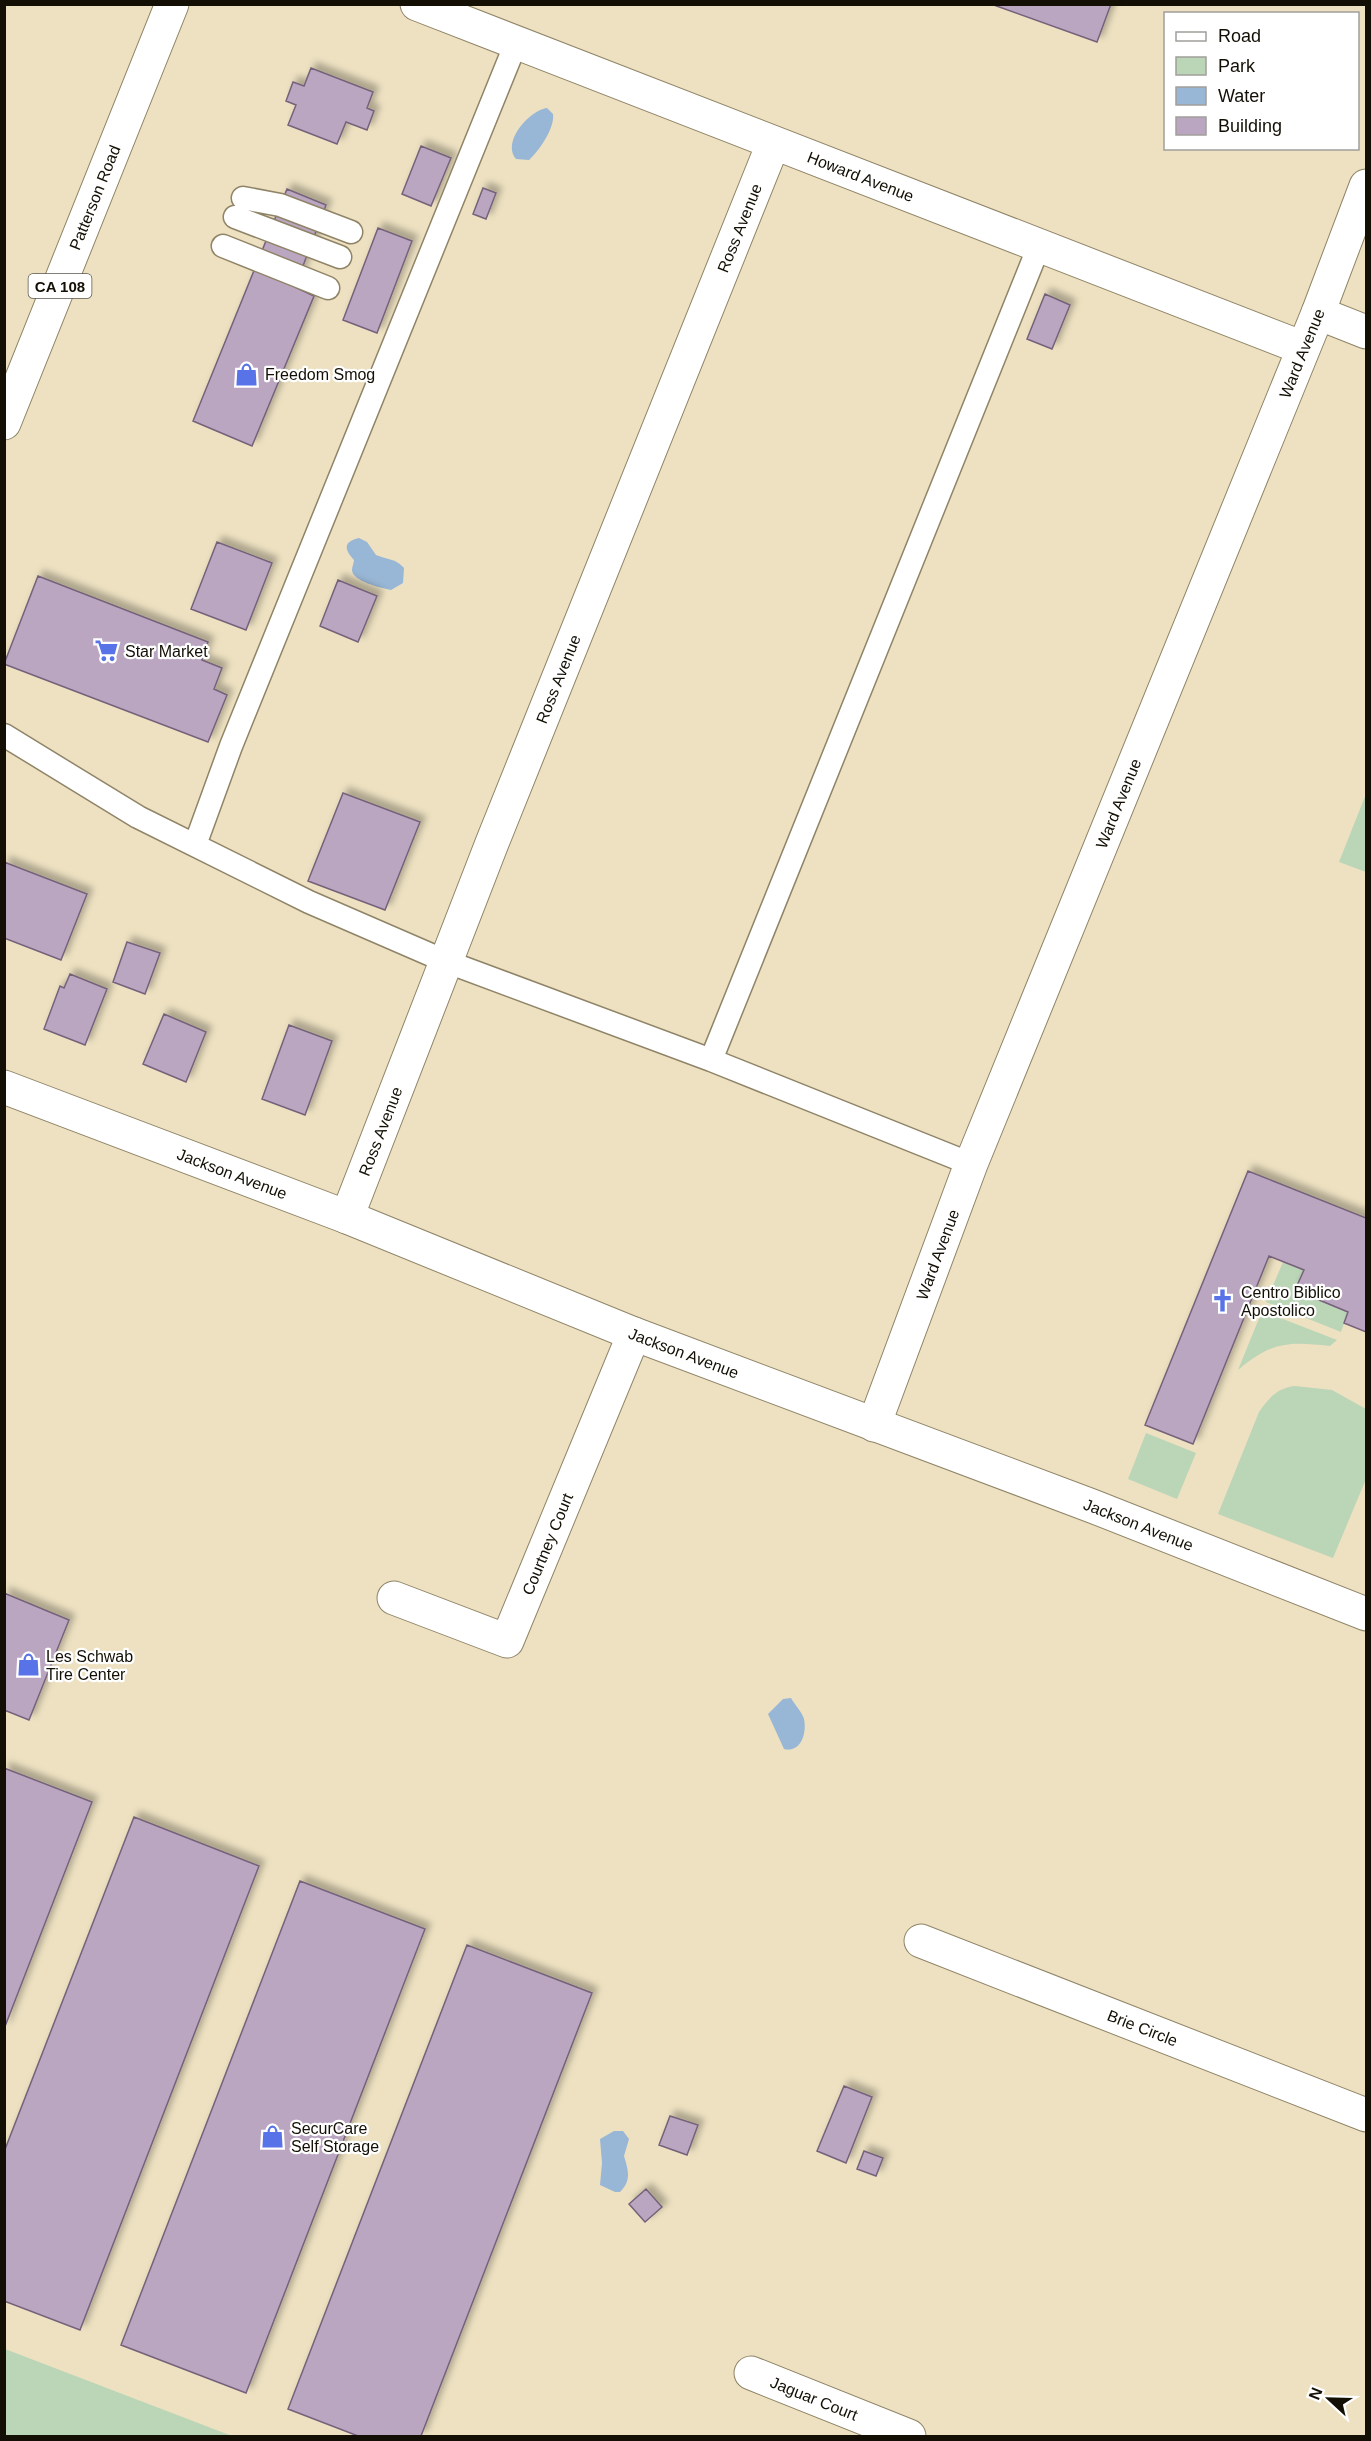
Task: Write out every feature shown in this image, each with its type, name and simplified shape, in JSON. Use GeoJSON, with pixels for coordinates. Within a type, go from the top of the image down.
{"type":"FeatureCollection","features":[{"type":"Feature","properties":{"kind":"street","name":"Patterson Road"},"geometry":{"type":"LineString","coordinates":[[4,423],[172,4]]}},
{"type":"Feature","properties":{"kind":"street","name":"Howard Avenue"},"geometry":{"type":"LineString","coordinates":[[417,4],[1303,348]]}},
{"type":"Feature","properties":{"kind":"street","name":"Ross Avenue"},"geometry":{"type":"LineString","coordinates":[[347,1217],[445,961],[773,144]]}},
{"type":"Feature","properties":{"kind":"street","name":"Ward Avenue"},"geometry":{"type":"LineString","coordinates":[[874,1425],[971,1164],[1318,314],[1366,186]]}},
{"type":"Feature","properties":{"kind":"street"},"geometry":{"type":"LineString","coordinates":[[1318,314],[1366,332]]}},
{"type":"Feature","properties":{"kind":"street","name":"Jackson Avenue"},"geometry":{"type":"LineString","coordinates":[[4,1087],[347,1217],[634,1334],[1092,1506],[1366,1614]]}},
{"type":"Feature","properties":{"kind":"street","name":"Courtney Court"},"geometry":{"type":"LineString","coordinates":[[394,1598],[507,1641],[634,1334]]}},
{"type":"Feature","properties":{"kind":"street","name":"Brie Circle"},"geometry":{"type":"LineString","coordinates":[[921,1941],[1366,2115]]}},
{"type":"Feature","properties":{"kind":"street","name":"Jaguar Court"},"geometry":{"type":"LineString","coordinates":[[751,2373],[909,2436]]}},
{"type":"Feature","properties":{"kind":"lane"},"geometry":{"type":"LineString","coordinates":[[195,845],[235,735],[516,43]]}},
{"type":"Feature","properties":{"kind":"lane"},"geometry":{"type":"LineString","coordinates":[[340,257],[239,207],[280,205],[351,232]]}},
{"type":"Feature","properties":{"kind":"lane"},"geometry":{"type":"LineString","coordinates":[[223,246],[328,288]]}},
{"type":"Feature","properties":{"kind":"lane"},"geometry":{"type":"LineString","coordinates":[[711,1060],[1039,246]]}},
{"type":"Feature","properties":{"kind":"lane"},"geometry":{"type":"LineString","coordinates":[[4,735],[138,817],[309,902],[445,961],[711,1060],[971,1164]]}},
{"type":"Feature","properties":{"kind":"green space"},"geometry":{"type":"Polygon","coordinates":[[[1366,794],[1366,872],[1339,862],[1366,794]]]}},
{"type":"Feature","properties":{"kind":"green space"},"geometry":{"type":"Polygon","coordinates":[[[1283,1262],[1304,1270],[1296,1290],[1348,1312],[1341,1332],[1266,1302],[1283,1262]]]}},
{"type":"Feature","properties":{"kind":"green space"},"geometry":{"type":"Polygon","coordinates":[[[1262,1311],[1337,1340],[1330,1346],[1291,1344],[1271,1349],[1238,1370],[1262,1311]]]}},
{"type":"Feature","properties":{"kind":"green space"},"geometry":{"type":"Polygon","coordinates":[[[1295,1386],[1332,1390],[1366,1409],[1366,1479],[1333,1558],[1218,1514],[1259,1412],[1274,1394],[1295,1386]]]}},
{"type":"Feature","properties":{"kind":"green space"},"geometry":{"type":"Polygon","coordinates":[[[1146,1433],[1196,1453],[1177,1499],[1128,1479],[1146,1433]]]}},
{"type":"Feature","properties":{"kind":"green space"},"geometry":{"type":"Polygon","coordinates":[[[5,2349],[232,2436],[5,2436],[5,2349]]]}},
{"type":"Feature","properties":{"kind":"water"},"geometry":{"type":"Polygon","coordinates":[[[547,108],[553,114],[553,120],[546,139],[529,160],[516,159],[512,152],[515,136],[533,114],[547,108]]]}},
{"type":"Feature","properties":{"kind":"water"},"geometry":{"type":"Polygon","coordinates":[[[359,538],[367,542],[376,555],[394,561],[404,568],[403,583],[391,590],[368,583],[353,574],[354,560],[347,546],[359,538]]]}},
{"type":"Feature","properties":{"kind":"water"},"geometry":{"type":"Polygon","coordinates":[[[791,1698],[803,1716],[805,1730],[799,1745],[795,1748],[784,1749],[768,1714],[783,1699],[791,1698]]]}},
{"type":"Feature","properties":{"kind":"water"},"geometry":{"type":"Polygon","coordinates":[[[614,2131],[623,2131],[629,2139],[624,2156],[628,2179],[620,2192],[600,2185],[602,2163],[600,2139],[614,2131]]]}},
{"type":"Feature","properties":{"kind":"building"},"geometry":{"type":"Polygon","coordinates":[[[991,4],[1111,4],[1097,42],[991,4]]]}},
{"type":"Feature","properties":{"kind":"building"},"geometry":{"type":"Polygon","coordinates":[[[311,68],[373,92],[367,108],[374,111],[367,130],[346,122],[337,144],[288,125],[296,105],[286,101],[293,82],[304,86],[311,68]]]}},
{"type":"Feature","properties":{"kind":"building"},"geometry":{"type":"Polygon","coordinates":[[[421,146],[451,158],[431,206],[402,194],[421,146]]]}},
{"type":"Feature","properties":{"kind":"building"},"geometry":{"type":"Polygon","coordinates":[[[483,188],[496,193],[486,219],[473,214],[483,188]]]}},
{"type":"Feature","properties":{"kind":"building"},"geometry":{"type":"Polygon","coordinates":[[[287,189],[326,205],[295,287],[314,296],[252,446],[193,421],[287,189]]]}},
{"type":"Feature","properties":{"kind":"building"},"geometry":{"type":"Polygon","coordinates":[[[378,228],[412,241],[377,333],[343,320],[378,228]]]}},
{"type":"Feature","properties":{"kind":"building"},"geometry":{"type":"Polygon","coordinates":[[[1045,294],[1070,305],[1052,349],[1027,339],[1045,294]]]}},
{"type":"Feature","properties":{"kind":"building"},"geometry":{"type":"Polygon","coordinates":[[[217,542],[272,563],[246,630],[191,609],[217,542]]]}},
{"type":"Feature","properties":{"kind":"building","name":"Star Market"},"geometry":{"type":"Polygon","coordinates":[[[38,576],[208,642],[202,660],[222,668],[214,689],[227,695],[208,742],[4,664],[38,576]]]}},
{"type":"Feature","properties":{"kind":"building"},"geometry":{"type":"Polygon","coordinates":[[[338,580],[377,596],[358,642],[320,626],[338,580]]]}},
{"type":"Feature","properties":{"kind":"building"},"geometry":{"type":"Polygon","coordinates":[[[343,793],[420,822],[385,910],[308,881],[343,793]]]}},
{"type":"Feature","properties":{"kind":"building"},"geometry":{"type":"Polygon","coordinates":[[[4,862],[87,894],[61,960],[4,938],[4,862]]]}},
{"type":"Feature","properties":{"kind":"building"},"geometry":{"type":"Polygon","coordinates":[[[127,942],[160,953],[145,994],[113,982],[127,942]]]}},
{"type":"Feature","properties":{"kind":"building"},"geometry":{"type":"Polygon","coordinates":[[[70,974],[107,989],[85,1045],[44,1029],[60,986],[64,988],[70,974]]]}},
{"type":"Feature","properties":{"kind":"building"},"geometry":{"type":"Polygon","coordinates":[[[164,1014],[206,1032],[186,1082],[143,1064],[164,1014]]]}},
{"type":"Feature","properties":{"kind":"building"},"geometry":{"type":"Polygon","coordinates":[[[289,1025],[332,1041],[305,1115],[262,1099],[289,1025]]]}},
{"type":"Feature","properties":{"kind":"building","name":"Centro Biblico Apostolico"},"geometry":{"type":"Polygon","coordinates":[[[1248,1171],[1366,1218],[1366,1332],[1344,1323],[1348,1312],[1295,1290],[1304,1270],[1269,1256],[1193,1444],[1145,1425],[1248,1171]]]}},
{"type":"Feature","properties":{"kind":"building","name":"Les Schwab Tire Center"},"geometry":{"type":"Polygon","coordinates":[[[4,1593],[69,1620],[29,1720],[4,1710],[4,1593]]]}},
{"type":"Feature","properties":{"kind":"building"},"geometry":{"type":"Polygon","coordinates":[[[4,1768],[92,1802],[4,2029],[4,1768]]]}},
{"type":"Feature","properties":{"kind":"building"},"geometry":{"type":"Polygon","coordinates":[[[134,1817],[259,1866],[80,2330],[4,2301],[4,2152],[134,1817]]]}},
{"type":"Feature","properties":{"kind":"building","name":"SecurCare Self Storage"},"geometry":{"type":"Polygon","coordinates":[[[300,1881],[425,1929],[246,2393],[121,2345],[300,1881]]]}},
{"type":"Feature","properties":{"kind":"building","name":"SecurCare Self Storage"},"geometry":{"type":"Polygon","coordinates":[[[467,1945],[592,1993],[421,2436],[358,2436],[288,2409],[467,1945]]]}},
{"type":"Feature","properties":{"kind":"building"},"geometry":{"type":"Polygon","coordinates":[[[844,2086],[872,2097],[846,2163],[817,2151],[844,2086]]]}},
{"type":"Feature","properties":{"kind":"building"},"geometry":{"type":"Polygon","coordinates":[[[670,2116],[698,2125],[687,2155],[659,2145],[670,2116]]]}},
{"type":"Feature","properties":{"kind":"building"},"geometry":{"type":"Polygon","coordinates":[[[864,2151],[883,2158],[876,2176],[857,2169],[864,2151]]]}},
{"type":"Feature","properties":{"kind":"building"},"geometry":{"type":"Polygon","coordinates":[[[646,2189],[662,2207],[645,2222],[629,2204],[646,2189]]]}},
{"type":"Feature","properties":{"kind":"place","name":"Freedom Smog"},"geometry":{"type":"Point","coordinates":[247,374]}},
{"type":"Feature","properties":{"kind":"place","name":"Star Market"},"geometry":{"type":"Point","coordinates":[107,651]}},
{"type":"Feature","properties":{"kind":"place","name":"Centro Biblico Apostolico"},"geometry":{"type":"Point","coordinates":[1223,1301]}},
{"type":"Feature","properties":{"kind":"place","name":"Les Schwab Tire Center"},"geometry":{"type":"Point","coordinates":[28,1665]}},
{"type":"Feature","properties":{"kind":"place","name":"SecurCare Self Storage"},"geometry":{"type":"Point","coordinates":[273,2137]}}]}
